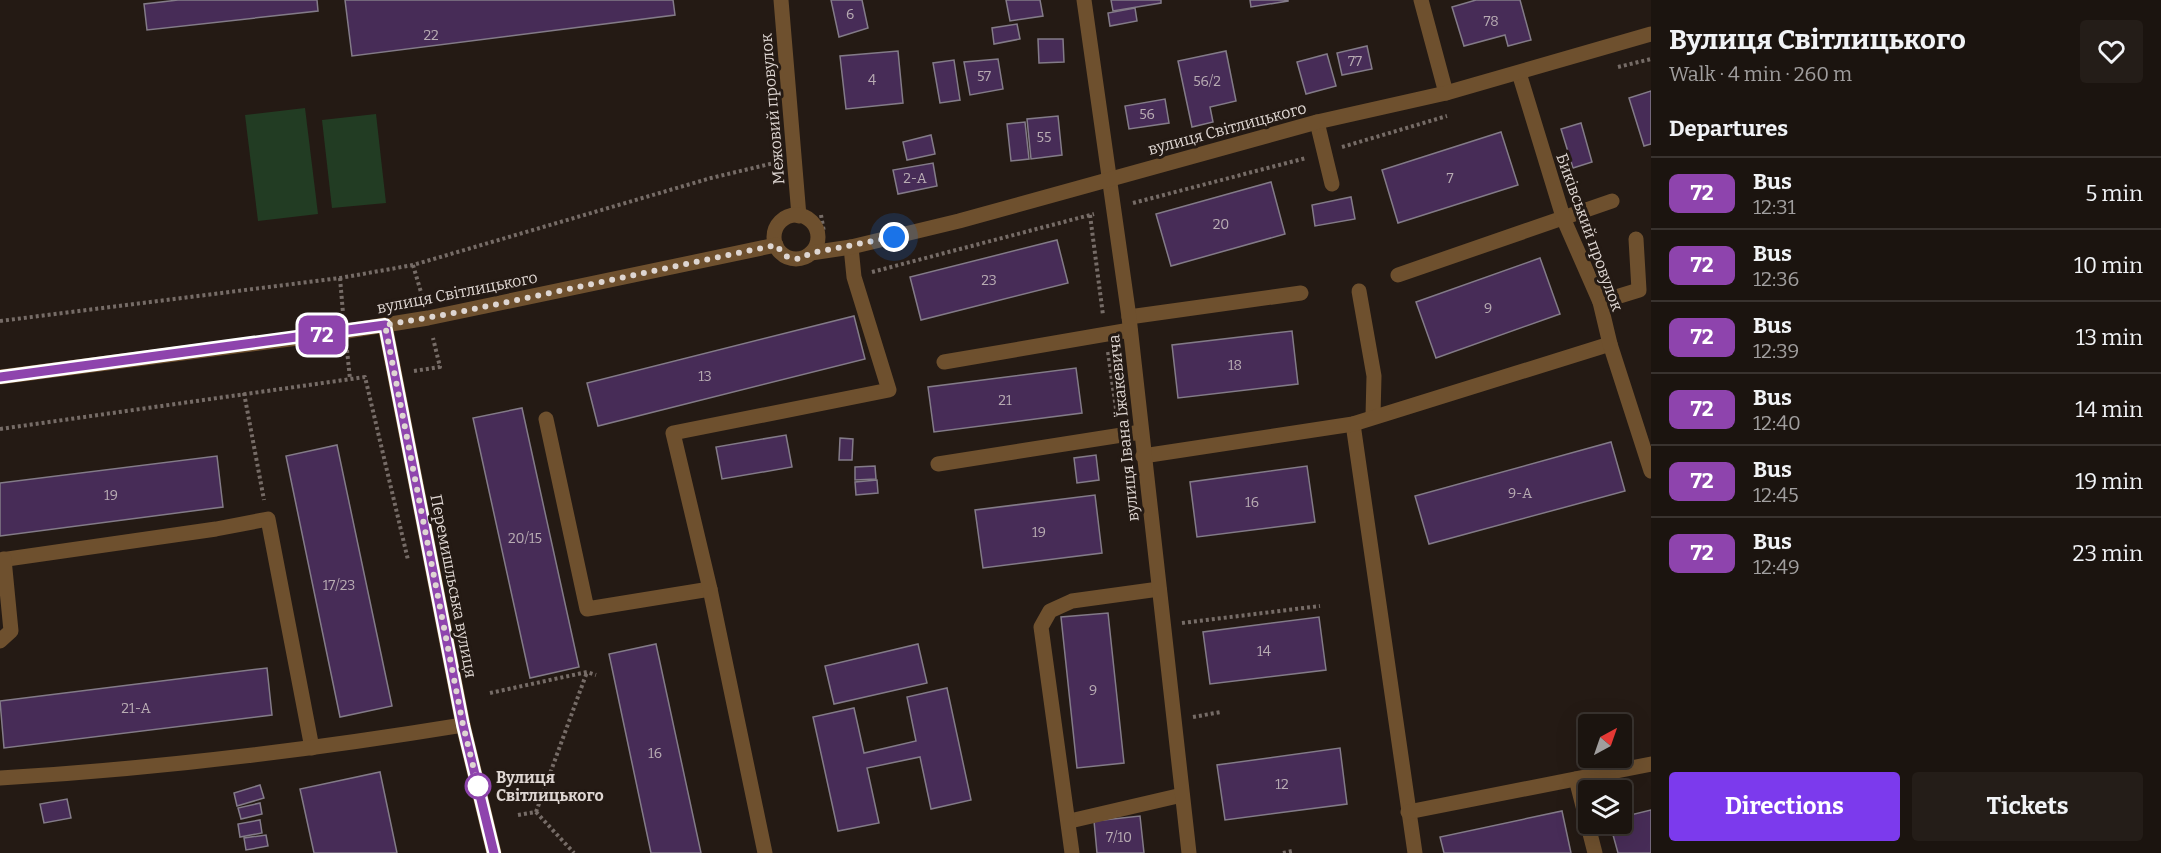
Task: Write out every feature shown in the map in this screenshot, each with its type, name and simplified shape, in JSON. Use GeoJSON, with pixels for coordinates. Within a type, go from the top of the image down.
{"type":"FeatureCollection","features":[{"type":"Feature","properties":{"kind":"street","name":"Межовий провулок"},"geometry":{"type":"LineString","coordinates":[[781,0],[799,216]]}},
{"type":"Feature","properties":{"kind":"street","name":"вулиця Івана Їжакевича"},"geometry":{"type":"LineString","coordinates":[[1084,0],[1130,323],[1189,853]]}},
{"type":"Feature","properties":{"kind":"street"},"geometry":{"type":"LineString","coordinates":[[1421,0],[1446,93]]}},
{"type":"Feature","properties":{"kind":"street","name":"вулиця Світлицького"},"geometry":{"type":"LineString","coordinates":[[811,253],[851,248],[1317,123],[1446,93],[1651,34]]}},
{"type":"Feature","properties":{"kind":"street","name":"Биківський провулок"},"geometry":{"type":"LineString","coordinates":[[1519,73],[1564,220],[1600,302],[1610,344],[1651,471]]}},
{"type":"Feature","properties":{"kind":"street"},"geometry":{"type":"LineString","coordinates":[[1317,123],[1332,184]]}},
{"type":"Feature","properties":{"kind":"street"},"geometry":{"type":"LineString","coordinates":[[1398,275],[1564,220],[1612,201]]}},
{"type":"Feature","properties":{"kind":"street"},"geometry":{"type":"LineString","coordinates":[[792,216],[799,216],[811,221],[818,234],[816,248],[799,259],[792,259],[785,256],[776,245],[774,237],[779,223],[792,216]]}},
{"type":"Feature","properties":{"kind":"street"},"geometry":{"type":"LineString","coordinates":[[1600,302],[1639,290],[1636,239]]}},
{"type":"Feature","properties":{"kind":"street","name":"вулиця Світлицького"},"geometry":{"type":"LineString","coordinates":[[0,377],[385,325],[460,312],[776,245]]}},
{"type":"Feature","properties":{"kind":"street"},"geometry":{"type":"LineString","coordinates":[[765,853],[710,589],[673,433],[889,390],[854,277],[851,248]]}},
{"type":"Feature","properties":{"kind":"street"},"geometry":{"type":"LineString","coordinates":[[1359,291],[1374,376],[1373,416]]}},
{"type":"Feature","properties":{"kind":"street"},"geometry":{"type":"LineString","coordinates":[[944,362],[1106,333],[1130,323],[1301,293]]}},
{"type":"Feature","properties":{"kind":"street","name":"Перемишльська вулиця"},"geometry":{"type":"LineString","coordinates":[[385,325],[463,725],[494,853]]}},
{"type":"Feature","properties":{"kind":"street"},"geometry":{"type":"LineString","coordinates":[[1143,456],[1353,424],[1610,344]]}},
{"type":"Feature","properties":{"kind":"street"},"geometry":{"type":"LineString","coordinates":[[546,419],[587,609],[710,589]]}},
{"type":"Feature","properties":{"kind":"street"},"geometry":{"type":"LineString","coordinates":[[1353,424],[1415,853]]}},
{"type":"Feature","properties":{"kind":"street"},"geometry":{"type":"LineString","coordinates":[[938,464],[1141,432]]}},
{"type":"Feature","properties":{"kind":"street"},"geometry":{"type":"LineString","coordinates":[[0,641],[11,631],[2,560],[216,529],[268,519],[312,748]]}},
{"type":"Feature","properties":{"kind":"street"},"geometry":{"type":"LineString","coordinates":[[1072,853],[1070,821],[1041,627],[1050,611],[1072,601],[1159,589]]}},
{"type":"Feature","properties":{"kind":"street"},"geometry":{"type":"LineString","coordinates":[[0,778],[71,774],[312,748],[463,725]]}},
{"type":"Feature","properties":{"kind":"street"},"geometry":{"type":"LineString","coordinates":[[1408,812],[1651,764]]}},
{"type":"Feature","properties":{"kind":"street"},"geometry":{"type":"LineString","coordinates":[[1576,779],[1595,853]]}},
{"type":"Feature","properties":{"kind":"street"},"geometry":{"type":"LineString","coordinates":[[1070,821],[1182,795]]}},
{"type":"Feature","properties":{"kind":"path"},"geometry":{"type":"LineString","coordinates":[[1608,70],[1651,59]]}},
{"type":"Feature","properties":{"kind":"path"},"geometry":{"type":"LineString","coordinates":[[1127,205],[1324,153],[1457,113]]}},
{"type":"Feature","properties":{"kind":"path"},"geometry":{"type":"LineString","coordinates":[[0,321],[340,278],[413,265],[711,178],[780,162]]}},
{"type":"Feature","properties":{"kind":"path"},"geometry":{"type":"LineString","coordinates":[[820,206],[826,239]]}},
{"type":"Feature","properties":{"kind":"path"},"geometry":{"type":"LineString","coordinates":[[854,277],[1099,212]]}},
{"type":"Feature","properties":{"kind":"path"},"geometry":{"type":"LineString","coordinates":[[1090,214],[1106,333]]}},
{"type":"Feature","properties":{"kind":"path"},"geometry":{"type":"LineString","coordinates":[[0,429],[365,377],[409,564]]}},
{"type":"Feature","properties":{"kind":"path"},"geometry":{"type":"LineString","coordinates":[[244,393],[268,519]]}},
{"type":"Feature","properties":{"kind":"path"},"geometry":{"type":"LineString","coordinates":[[1173,624],[1320,606]]}},
{"type":"Feature","properties":{"kind":"path"},"geometry":{"type":"LineString","coordinates":[[490,693],[587,672],[596,675]]}},
{"type":"Feature","properties":{"kind":"path"},"geometry":{"type":"LineString","coordinates":[[536,812],[587,672]]}},
{"type":"Feature","properties":{"kind":"path"},"geometry":{"type":"LineString","coordinates":[[1193,717],[1221,712]]}},
{"type":"Feature","properties":{"kind":"path"},"geometry":{"type":"LineString","coordinates":[[518,815],[536,812]]}},
{"type":"Feature","properties":{"kind":"path"},"geometry":{"type":"LineString","coordinates":[[536,812],[574,853]]}},
{"type":"Feature","properties":{"kind":"path"},"geometry":{"type":"LineString","coordinates":[[1282,853],[1292,851]]}},
{"type":"Feature","properties":{"kind":"green space"},"geometry":{"type":"Polygon","coordinates":[[[305,108],[318,214],[258,221],[245,115],[305,108]]]}},
{"type":"Feature","properties":{"kind":"green space"},"geometry":{"type":"Polygon","coordinates":[[[376,114],[386,203],[332,208],[322,120],[376,114]]]}},
{"type":"Feature","properties":{"kind":"building"},"geometry":{"type":"Polygon","coordinates":[[[178,0],[317,0],[318,11],[147,30],[144,4],[178,0]]]}},
{"type":"Feature","properties":{"kind":"building"},"geometry":{"type":"Polygon","coordinates":[[[345,0],[673,0],[675,15],[352,56],[345,0]]]}},
{"type":"Feature","properties":{"kind":"building"},"geometry":{"type":"Polygon","coordinates":[[[831,0],[862,0],[868,28],[839,37],[831,0]]]}},
{"type":"Feature","properties":{"kind":"building"},"geometry":{"type":"Polygon","coordinates":[[[1006,0],[1040,0],[1043,16],[1010,21],[1006,0]]]}},
{"type":"Feature","properties":{"kind":"building"},"geometry":{"type":"Polygon","coordinates":[[[1111,0],[1161,0],[1161,3],[1113,11],[1111,0]]]}},
{"type":"Feature","properties":{"kind":"building"},"geometry":{"type":"Polygon","coordinates":[[[1250,0],[1288,0],[1288,1],[1251,7],[1250,0]]]}},
{"type":"Feature","properties":{"kind":"building"},"geometry":{"type":"Polygon","coordinates":[[[1476,0],[1520,0],[1531,40],[1508,46],[1505,35],[1464,46],[1452,7],[1476,0]]]}},
{"type":"Feature","properties":{"kind":"building"},"geometry":{"type":"Polygon","coordinates":[[[1135,8],[1137,21],[1110,26],[1108,13],[1135,8]]]}},
{"type":"Feature","properties":{"kind":"building"},"geometry":{"type":"Polygon","coordinates":[[[1017,24],[1020,39],[994,44],[992,28],[1017,24]]]}},
{"type":"Feature","properties":{"kind":"building"},"geometry":{"type":"Polygon","coordinates":[[[1038,39],[1063,39],[1064,62],[1039,63],[1038,39]]]}},
{"type":"Feature","properties":{"kind":"building"},"geometry":{"type":"Polygon","coordinates":[[[1367,46],[1372,69],[1342,75],[1337,53],[1367,46]]]}},
{"type":"Feature","properties":{"kind":"building"},"geometry":{"type":"Polygon","coordinates":[[[898,51],[903,103],[846,109],[840,56],[898,51]]]}},
{"type":"Feature","properties":{"kind":"building"},"geometry":{"type":"Polygon","coordinates":[[[1226,51],[1236,101],[1210,107],[1213,122],[1192,127],[1178,61],[1226,51]]]}},
{"type":"Feature","properties":{"kind":"building"},"geometry":{"type":"Polygon","coordinates":[[[1327,54],[1336,86],[1306,94],[1297,62],[1327,54]]]}},
{"type":"Feature","properties":{"kind":"building"},"geometry":{"type":"Polygon","coordinates":[[[998,59],[1003,89],[970,95],[964,62],[998,59]]]}},
{"type":"Feature","properties":{"kind":"building"},"geometry":{"type":"Polygon","coordinates":[[[954,60],[960,100],[940,103],[933,63],[954,60]]]}},
{"type":"Feature","properties":{"kind":"building"},"geometry":{"type":"Polygon","coordinates":[[[1651,91],[1651,144],[1644,146],[1629,98],[1651,91]]]}},
{"type":"Feature","properties":{"kind":"building"},"geometry":{"type":"Polygon","coordinates":[[[1165,99],[1169,123],[1129,129],[1125,106],[1165,99]]]}},
{"type":"Feature","properties":{"kind":"building"},"geometry":{"type":"Polygon","coordinates":[[[1058,116],[1062,155],[1031,159],[1027,119],[1058,116]]]}},
{"type":"Feature","properties":{"kind":"building"},"geometry":{"type":"Polygon","coordinates":[[[1025,122],[1029,159],[1011,161],[1007,124],[1025,122]]]}},
{"type":"Feature","properties":{"kind":"building"},"geometry":{"type":"Polygon","coordinates":[[[1581,123],[1592,162],[1573,168],[1561,129],[1581,123]]]}},
{"type":"Feature","properties":{"kind":"building"},"geometry":{"type":"Polygon","coordinates":[[[1501,132],[1518,185],[1398,223],[1382,170],[1501,132]]]}},
{"type":"Feature","properties":{"kind":"building"},"geometry":{"type":"Polygon","coordinates":[[[931,135],[935,154],[907,160],[903,142],[931,135]]]}},
{"type":"Feature","properties":{"kind":"building"},"geometry":{"type":"Polygon","coordinates":[[[933,163],[937,186],[898,194],[893,170],[933,163]]]}},
{"type":"Feature","properties":{"kind":"building"},"geometry":{"type":"Polygon","coordinates":[[[1271,182],[1285,234],[1171,266],[1156,214],[1271,182]]]}},
{"type":"Feature","properties":{"kind":"building"},"geometry":{"type":"Polygon","coordinates":[[[1351,197],[1355,219],[1315,226],[1312,205],[1351,197]]]}},
{"type":"Feature","properties":{"kind":"building"},"geometry":{"type":"Polygon","coordinates":[[[1057,240],[1068,283],[921,320],[910,277],[1057,240]]]}},
{"type":"Feature","properties":{"kind":"building"},"geometry":{"type":"Polygon","coordinates":[[[1540,258],[1560,314],[1436,358],[1416,302],[1540,258]]]}},
{"type":"Feature","properties":{"kind":"building"},"geometry":{"type":"Polygon","coordinates":[[[854,316],[865,359],[598,426],[587,383],[854,316]]]}},
{"type":"Feature","properties":{"kind":"building"},"geometry":{"type":"Polygon","coordinates":[[[1292,331],[1298,384],[1178,398],[1172,345],[1292,331]]]}},
{"type":"Feature","properties":{"kind":"building"},"geometry":{"type":"Polygon","coordinates":[[[1076,368],[1082,413],[934,432],[928,387],[1076,368]]]}},
{"type":"Feature","properties":{"kind":"building"},"geometry":{"type":"Polygon","coordinates":[[[522,408],[579,667],[530,678],[473,418],[522,408]]]}},
{"type":"Feature","properties":{"kind":"building"},"geometry":{"type":"Polygon","coordinates":[[[786,435],[792,467],[722,479],[716,447],[786,435]]]}},
{"type":"Feature","properties":{"kind":"building"},"geometry":{"type":"Polygon","coordinates":[[[840,438],[853,439],[852,460],[839,460],[840,438]]]}},
{"type":"Feature","properties":{"kind":"building"},"geometry":{"type":"Polygon","coordinates":[[[1611,442],[1625,491],[1429,544],[1415,496],[1611,442]]]}},
{"type":"Feature","properties":{"kind":"building"},"geometry":{"type":"Polygon","coordinates":[[[337,445],[392,706],[340,717],[286,456],[337,445]]]}},
{"type":"Feature","properties":{"kind":"building"},"geometry":{"type":"Polygon","coordinates":[[[1096,455],[1099,480],[1077,483],[1074,458],[1096,455]]]}},
{"type":"Feature","properties":{"kind":"building"},"geometry":{"type":"Polygon","coordinates":[[[217,456],[223,507],[0,536],[0,483],[217,456]]]}},
{"type":"Feature","properties":{"kind":"building"},"geometry":{"type":"Polygon","coordinates":[[[875,466],[876,479],[855,480],[855,467],[875,466]]]}},
{"type":"Feature","properties":{"kind":"building"},"geometry":{"type":"Polygon","coordinates":[[[1307,466],[1315,522],[1197,537],[1190,482],[1307,466]]]}},
{"type":"Feature","properties":{"kind":"building"},"geometry":{"type":"Polygon","coordinates":[[[877,480],[878,493],[856,495],[855,482],[877,480]]]}},
{"type":"Feature","properties":{"kind":"building"},"geometry":{"type":"Polygon","coordinates":[[[1095,495],[1102,553],[983,568],[975,510],[1095,495]]]}},
{"type":"Feature","properties":{"kind":"building"},"geometry":{"type":"Polygon","coordinates":[[[1108,613],[1124,763],[1077,768],[1061,617],[1108,613]]]}},
{"type":"Feature","properties":{"kind":"building"},"geometry":{"type":"Polygon","coordinates":[[[1319,617],[1326,670],[1210,684],[1203,632],[1319,617]]]}},
{"type":"Feature","properties":{"kind":"building"},"geometry":{"type":"Polygon","coordinates":[[[656,644],[701,853],[651,853],[609,654],[656,644]]]}},
{"type":"Feature","properties":{"kind":"building"},"geometry":{"type":"Polygon","coordinates":[[[918,644],[927,683],[834,704],[825,666],[918,644]]]}},
{"type":"Feature","properties":{"kind":"building"},"geometry":{"type":"Polygon","coordinates":[[[267,668],[272,715],[4,748],[0,701],[267,668]]]}},
{"type":"Feature","properties":{"kind":"building"},"geometry":{"type":"Polygon","coordinates":[[[947,688],[971,800],[931,809],[920,757],[867,768],[879,823],[838,831],[813,717],[854,708],[864,753],[916,741],[907,697],[947,688]]]}},
{"type":"Feature","properties":{"kind":"building"},"geometry":{"type":"Polygon","coordinates":[[[1340,748],[1347,804],[1225,820],[1217,765],[1340,748]]]}},
{"type":"Feature","properties":{"kind":"building"},"geometry":{"type":"Polygon","coordinates":[[[380,772],[397,853],[314,853],[300,789],[380,772]]]}},
{"type":"Feature","properties":{"kind":"building"},"geometry":{"type":"Polygon","coordinates":[[[260,785],[264,798],[237,806],[234,793],[260,785]]]}},
{"type":"Feature","properties":{"kind":"building"},"geometry":{"type":"Polygon","coordinates":[[[67,799],[71,818],[44,823],[40,804],[67,799]]]}},
{"type":"Feature","properties":{"kind":"building"},"geometry":{"type":"Polygon","coordinates":[[[260,803],[262,814],[241,819],[238,808],[260,803]]]}},
{"type":"Feature","properties":{"kind":"building"},"geometry":{"type":"Polygon","coordinates":[[[1651,810],[1651,853],[1618,853],[1613,834],[1632,834],[1632,815],[1651,810]]]}},
{"type":"Feature","properties":{"kind":"building"},"geometry":{"type":"Polygon","coordinates":[[[1562,811],[1571,853],[1444,853],[1440,837],[1562,811]]]}},
{"type":"Feature","properties":{"kind":"building"},"geometry":{"type":"Polygon","coordinates":[[[1140,816],[1144,853],[1097,853],[1094,821],[1140,816]]]}},
{"type":"Feature","properties":{"kind":"building"},"geometry":{"type":"Polygon","coordinates":[[[260,820],[262,833],[240,837],[238,824],[260,820]]]}},
{"type":"Feature","properties":{"kind":"building"},"geometry":{"type":"Polygon","coordinates":[[[266,835],[268,846],[246,850],[244,838],[266,835]]]}},
{"type":"Feature","properties":{"kind":"bus line","name":"72"},"geometry":{"type":"LineString","coordinates":[[0,377],[385,325],[463,725],[494,853]]}},
{"type":"Feature","properties":{"kind":"place","name":"Вулиця Світлицького"},"geometry":{"type":"Point","coordinates":[478,786]}},
{"type":"Feature","properties":{"kind":"route"},"geometry":{"type":"LineString","coordinates":[[478,786],[463,725],[385,325],[460,312],[776,245],[785,256],[799,259],[811,253],[851,248],[894,237]]}}]}
